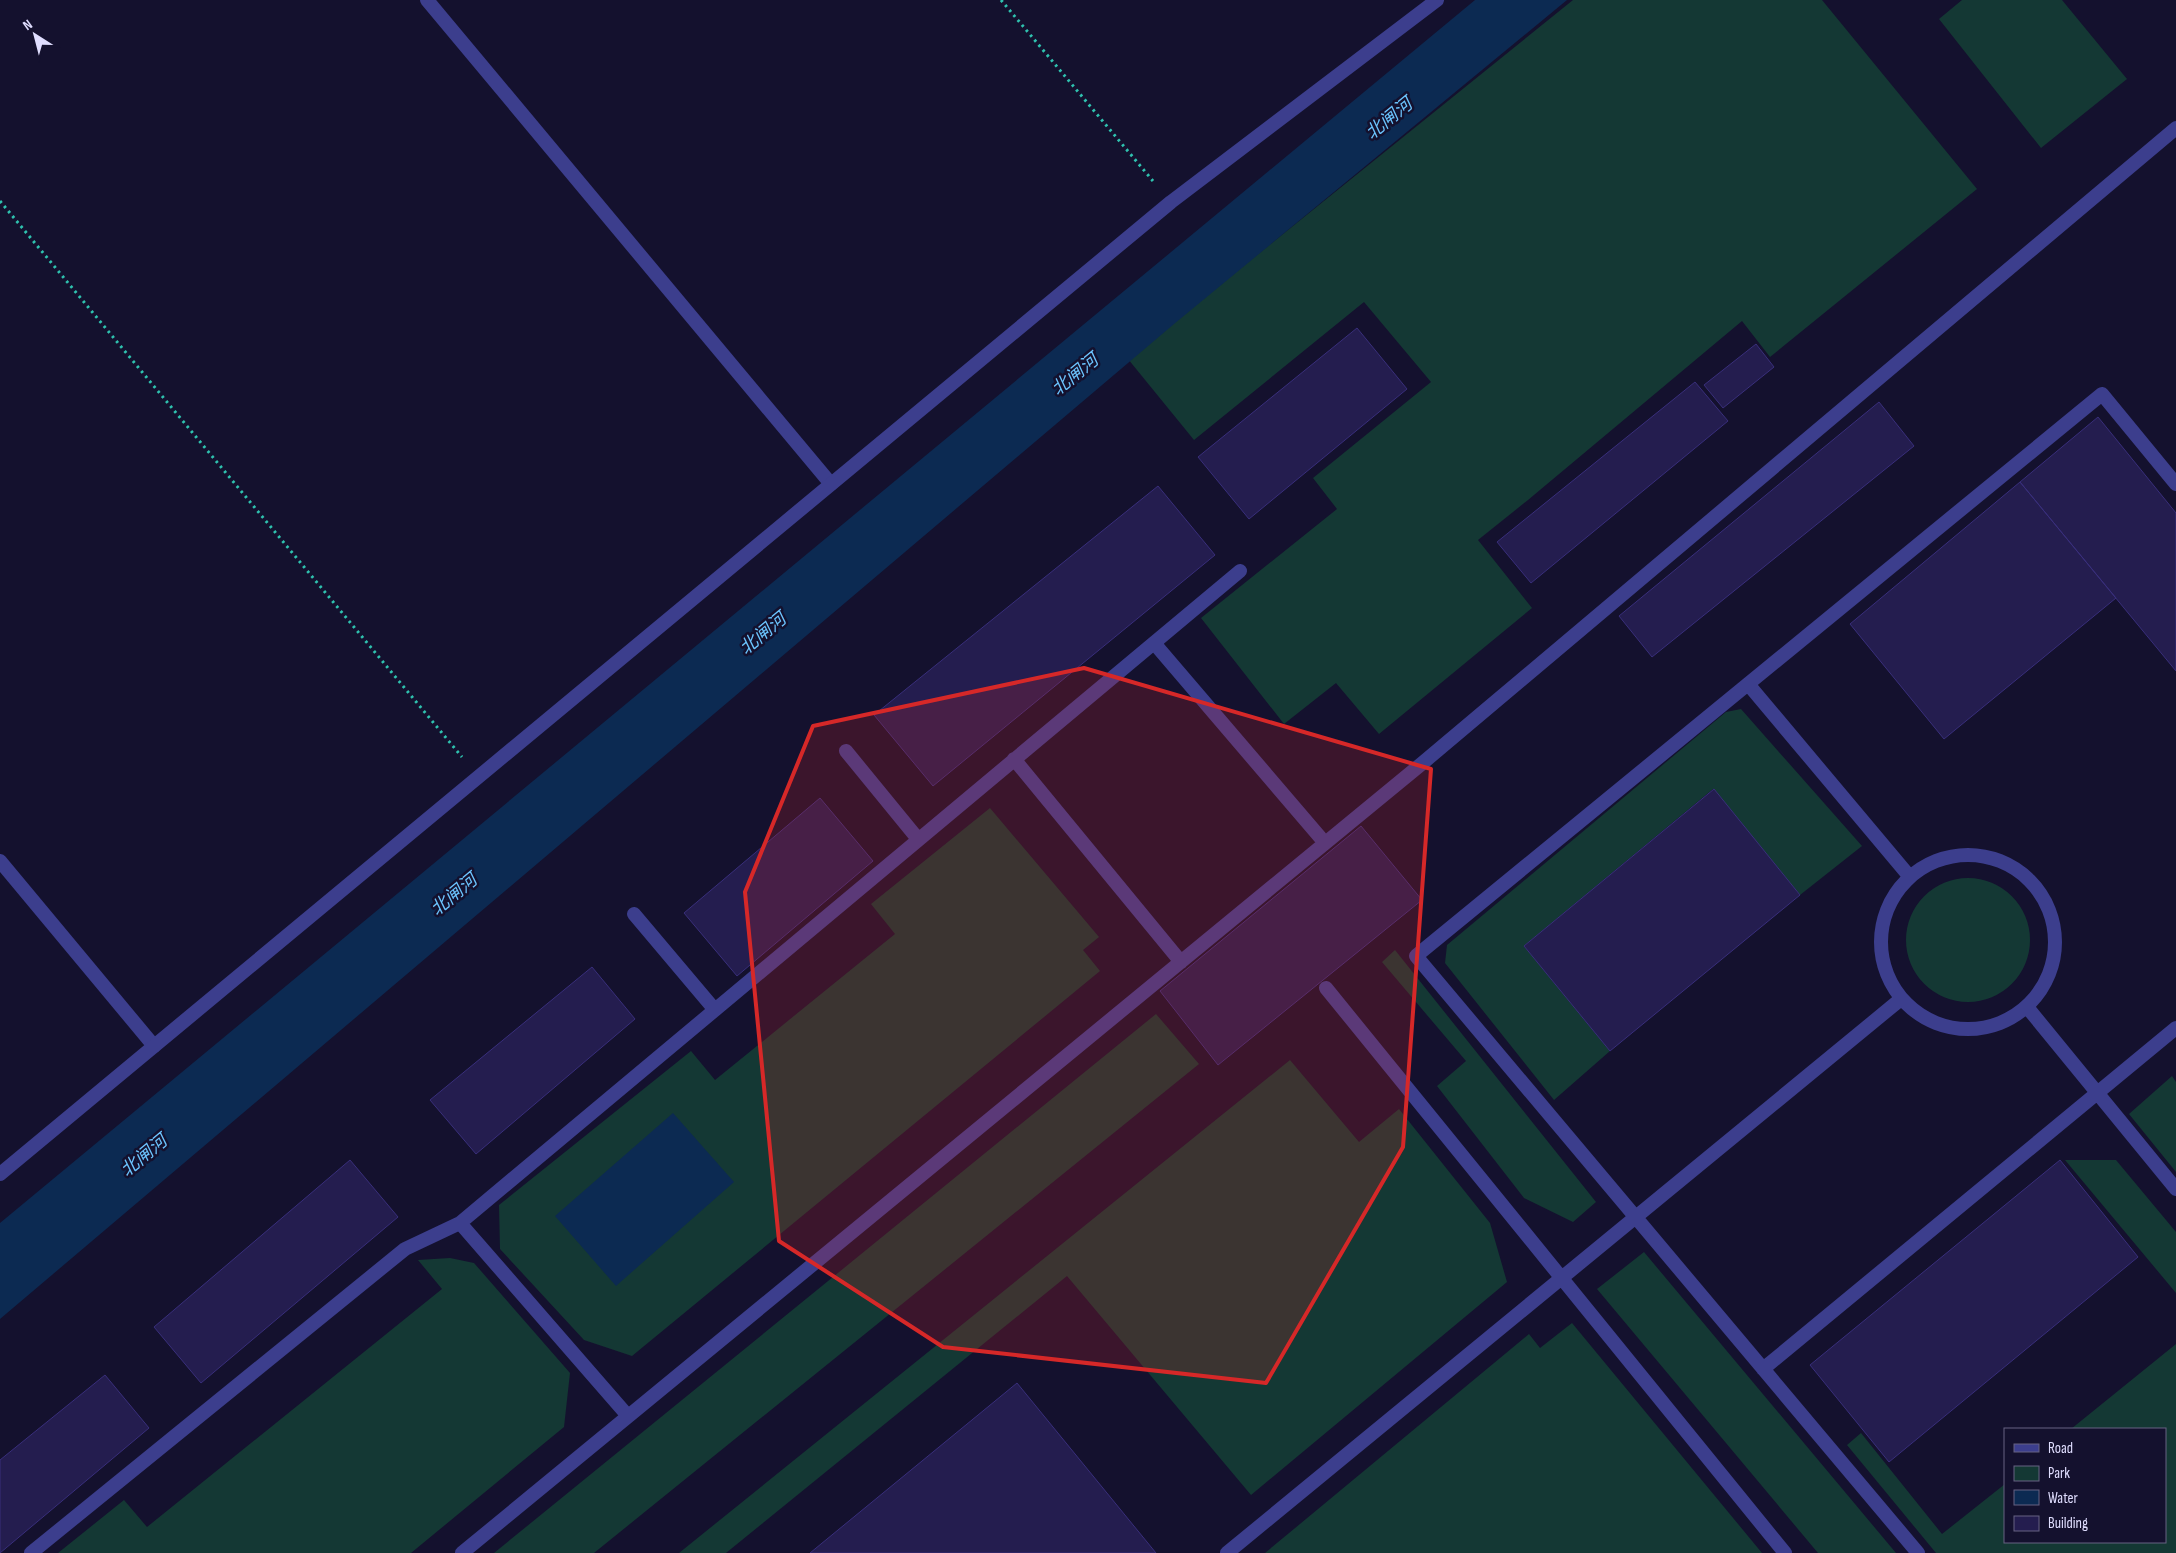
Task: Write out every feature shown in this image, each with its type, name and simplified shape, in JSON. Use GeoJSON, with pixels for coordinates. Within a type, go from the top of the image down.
{"type":"FeatureCollection","features":[{"type":"Feature","properties":{"kind":"street"},"geometry":{"type":"LineString","coordinates":[[427,0],[831,484]]}},
{"type":"Feature","properties":{"kind":"street"},"geometry":{"type":"LineString","coordinates":[[0,1174],[1171,202],[1436,0]]}},
{"type":"Feature","properties":{"kind":"street"},"geometry":{"type":"LineString","coordinates":[[462,1553],[1326,843],[2176,128]]}},
{"type":"Feature","properties":{"kind":"street"},"geometry":{"type":"LineString","coordinates":[[1918,1553],[1416,956],[2102,394],[2176,484]]}},
{"type":"Feature","properties":{"kind":"street"},"geometry":{"type":"LineString","coordinates":[[30,1553],[405,1249],[460,1223],[1240,570]]}},
{"type":"Feature","properties":{"kind":"street"},"geometry":{"type":"LineString","coordinates":[[1154,642],[1326,843]]}},
{"type":"Feature","properties":{"kind":"street"},"geometry":{"type":"LineString","coordinates":[[1748,684],[1910,877]]}},
{"type":"Feature","properties":{"kind":"street"},"geometry":{"type":"LineString","coordinates":[[846,751],[918,839]]}},
{"type":"Feature","properties":{"kind":"street"},"geometry":{"type":"LineString","coordinates":[[1014,759],[1181,962]]}},
{"type":"Feature","properties":{"kind":"street"},"geometry":{"type":"LineString","coordinates":[[1966,855],[1996,859],[2023,874],[2043,896],[2054,924],[2055,954],[2045,984],[2027,1007],[2001,1024],[1974,1030],[1948,1027],[1922,1017],[1902,999],[1887,976],[1881,950],[1883,923],[1893,898],[1910,877],[1937,861],[1966,855]]}},
{"type":"Feature","properties":{"kind":"street"},"geometry":{"type":"LineString","coordinates":[[0,861],[154,1046]]}},
{"type":"Feature","properties":{"kind":"street"},"geometry":{"type":"LineString","coordinates":[[634,914],[715,1010]]}},
{"type":"Feature","properties":{"kind":"street"},"geometry":{"type":"LineString","coordinates":[[1326,988],[1785,1553]]}},
{"type":"Feature","properties":{"kind":"street"},"geometry":{"type":"LineString","coordinates":[[1227,1553],[1902,999]]}},
{"type":"Feature","properties":{"kind":"street"},"geometry":{"type":"LineString","coordinates":[[2027,1007],[2176,1189]]}},
{"type":"Feature","properties":{"kind":"street"},"geometry":{"type":"LineString","coordinates":[[1763,1369],[2176,1028]]}},
{"type":"Feature","properties":{"kind":"street"},"geometry":{"type":"LineString","coordinates":[[460,1223],[628,1416]]}},
{"type":"Feature","properties":{"kind":"path"},"geometry":{"type":"LineString","coordinates":[[1001,0],[1171,202]]}},
{"type":"Feature","properties":{"kind":"path"},"geometry":{"type":"LineString","coordinates":[[0,201],[478,777]]}},
{"type":"Feature","properties":{"kind":"highlighted area"},"geometry":{"type":"Polygon","coordinates":[[[1084,668],[1431,769],[1403,1147],[1266,1383],[943,1347],[779,1241],[745,892],[813,726],[1084,668]]]}},
{"type":"Feature","properties":{"kind":"green space"},"geometry":{"type":"Polygon","coordinates":[[[1573,0],[1822,0],[1977,189],[1770,357],[1742,321],[1478,540],[1532,608],[1379,734],[1336,683],[1284,724],[1201,618],[1337,509],[1313,478],[1431,382],[1364,302],[1194,440],[1128,359],[1573,0]]]}},
{"type":"Feature","properties":{"kind":"green space"},"geometry":{"type":"Polygon","coordinates":[[[1962,0],[2062,0],[2127,79],[2041,148],[1939,19],[1962,0]]]}},
{"type":"Feature","properties":{"kind":"green space"},"geometry":{"type":"Polygon","coordinates":[[[1741,709],[1862,846],[1800,895],[1713,789],[1524,946],[1610,1051],[1554,1100],[1445,963],[1447,945],[1726,712],[1741,709]]]}},
{"type":"Feature","properties":{"kind":"green space"},"geometry":{"type":"Polygon","coordinates":[[[990,808],[1099,937],[1083,950],[1100,971],[632,1356],[584,1340],[500,1249],[499,1205],[691,1051],[715,1080],[895,934],[871,904],[990,808]]]}},
{"type":"Feature","properties":{"kind":"green space"},"geometry":{"type":"Polygon","coordinates":[[[1968,878],[1992,882],[2012,896],[2026,916],[2030,940],[2026,964],[2012,984],[1992,998],[1968,1002],[1944,998],[1924,984],[1910,964],[1906,940],[1910,916],[1924,896],[1944,882],[1968,878]]]}},
{"type":"Feature","properties":{"kind":"green space"},"geometry":{"type":"Polygon","coordinates":[[[1395,950],[1596,1202],[1573,1222],[1524,1198],[1437,1086],[1466,1061],[1382,962],[1395,950]]]}},
{"type":"Feature","properties":{"kind":"green space"},"geometry":{"type":"Polygon","coordinates":[[[1156,1014],[1199,1064],[594,1553],[494,1553],[1156,1014]]]}},
{"type":"Feature","properties":{"kind":"green space"},"geometry":{"type":"Polygon","coordinates":[[[1290,1060],[1359,1142],[1399,1109],[1490,1223],[1507,1282],[1251,1495],[1067,1276],[726,1553],[679,1553],[1290,1060]]]}},
{"type":"Feature","properties":{"kind":"green space"},"geometry":{"type":"Polygon","coordinates":[[[2172,1076],[2176,1082],[2176,1172],[2129,1114],[2172,1076]]]}},
{"type":"Feature","properties":{"kind":"green space"},"geometry":{"type":"Polygon","coordinates":[[[2065,1160],[2116,1160],[2176,1232],[2176,1293],[2065,1160]]]}},
{"type":"Feature","properties":{"kind":"green space"},"geometry":{"type":"Polygon","coordinates":[[[1644,1252],[1896,1553],[1818,1553],[1597,1289],[1644,1252]]]}},
{"type":"Feature","properties":{"kind":"green space"},"geometry":{"type":"Polygon","coordinates":[[[450,1258],[474,1263],[570,1373],[564,1427],[411,1553],[58,1553],[124,1500],[147,1527],[442,1289],[418,1260],[450,1258]]]}},
{"type":"Feature","properties":{"kind":"green space"},"geometry":{"type":"Polygon","coordinates":[[[1572,1323],[1762,1553],[1265,1553],[1529,1334],[1540,1348],[1572,1323]]]}},
{"type":"Feature","properties":{"kind":"green space"},"geometry":{"type":"Polygon","coordinates":[[[2176,1344],[2176,1553],[1936,1553],[1847,1445],[1861,1433],[1942,1534],[2004,1485],[2004,1543],[2166,1543],[2166,1428],[2072,1428],[2176,1344]]]}},
{"type":"Feature","properties":{"kind":"water","name":"北闸河"},"geometry":{"type":"Polygon","coordinates":[[[1475,0],[1567,0],[1174,324],[0,1319],[0,1223],[1475,0]]]}},
{"type":"Feature","properties":{"kind":"water"},"geometry":{"type":"Polygon","coordinates":[[[673,1113],[734,1182],[616,1286],[555,1216],[673,1113]]]}},
{"type":"Feature","properties":{"kind":"building"},"geometry":{"type":"Polygon","coordinates":[[[1357,328],[1407,389],[1249,519],[1198,457],[1357,328]]]}},
{"type":"Feature","properties":{"kind":"building"},"geometry":{"type":"Polygon","coordinates":[[[1756,344],[1774,367],[1723,408],[1704,385],[1756,344]]]}},
{"type":"Feature","properties":{"kind":"building"},"geometry":{"type":"Polygon","coordinates":[[[1695,382],[1728,421],[1531,583],[1497,542],[1695,382]]]}},
{"type":"Feature","properties":{"kind":"building"},"geometry":{"type":"Polygon","coordinates":[[[1879,402],[1914,446],[1652,657],[1619,616],[1879,402]]]}},
{"type":"Feature","properties":{"kind":"building"},"geometry":{"type":"Polygon","coordinates":[[[2098,417],[2176,513],[2176,671],[2020,482],[2098,417]]]}},
{"type":"Feature","properties":{"kind":"building"},"geometry":{"type":"Polygon","coordinates":[[[2020,482],[2116,598],[1944,739],[1850,624],[2020,482]]]}},
{"type":"Feature","properties":{"kind":"building"},"geometry":{"type":"Polygon","coordinates":[[[1158,486],[1215,555],[933,786],[874,715],[1158,486]]]}},
{"type":"Feature","properties":{"kind":"building"},"geometry":{"type":"Polygon","coordinates":[[[1714,789],[1800,895],[1610,1051],[1524,946],[1714,789]]]}},
{"type":"Feature","properties":{"kind":"building"},"geometry":{"type":"Polygon","coordinates":[[[820,798],[873,861],[737,976],[684,913],[820,798]]]}},
{"type":"Feature","properties":{"kind":"building"},"geometry":{"type":"Polygon","coordinates":[[[1361,826],[1422,900],[1218,1065],[1160,991],[1361,826]]]}},
{"type":"Feature","properties":{"kind":"building"},"geometry":{"type":"Polygon","coordinates":[[[592,967],[635,1019],[476,1154],[430,1100],[592,967]]]}},
{"type":"Feature","properties":{"kind":"building"},"geometry":{"type":"Polygon","coordinates":[[[350,1160],[398,1217],[201,1383],[154,1327],[350,1160]]]}},
{"type":"Feature","properties":{"kind":"building"},"geometry":{"type":"Polygon","coordinates":[[[2060,1160],[2138,1257],[1889,1462],[1810,1365],[2060,1160]]]}},
{"type":"Feature","properties":{"kind":"building"},"geometry":{"type":"Polygon","coordinates":[[[105,1375],[149,1428],[0,1553],[0,1460],[105,1375]]]}},
{"type":"Feature","properties":{"kind":"building"},"geometry":{"type":"Polygon","coordinates":[[[1017,1383],[1156,1553],[810,1553],[1017,1383]]]}}]}
